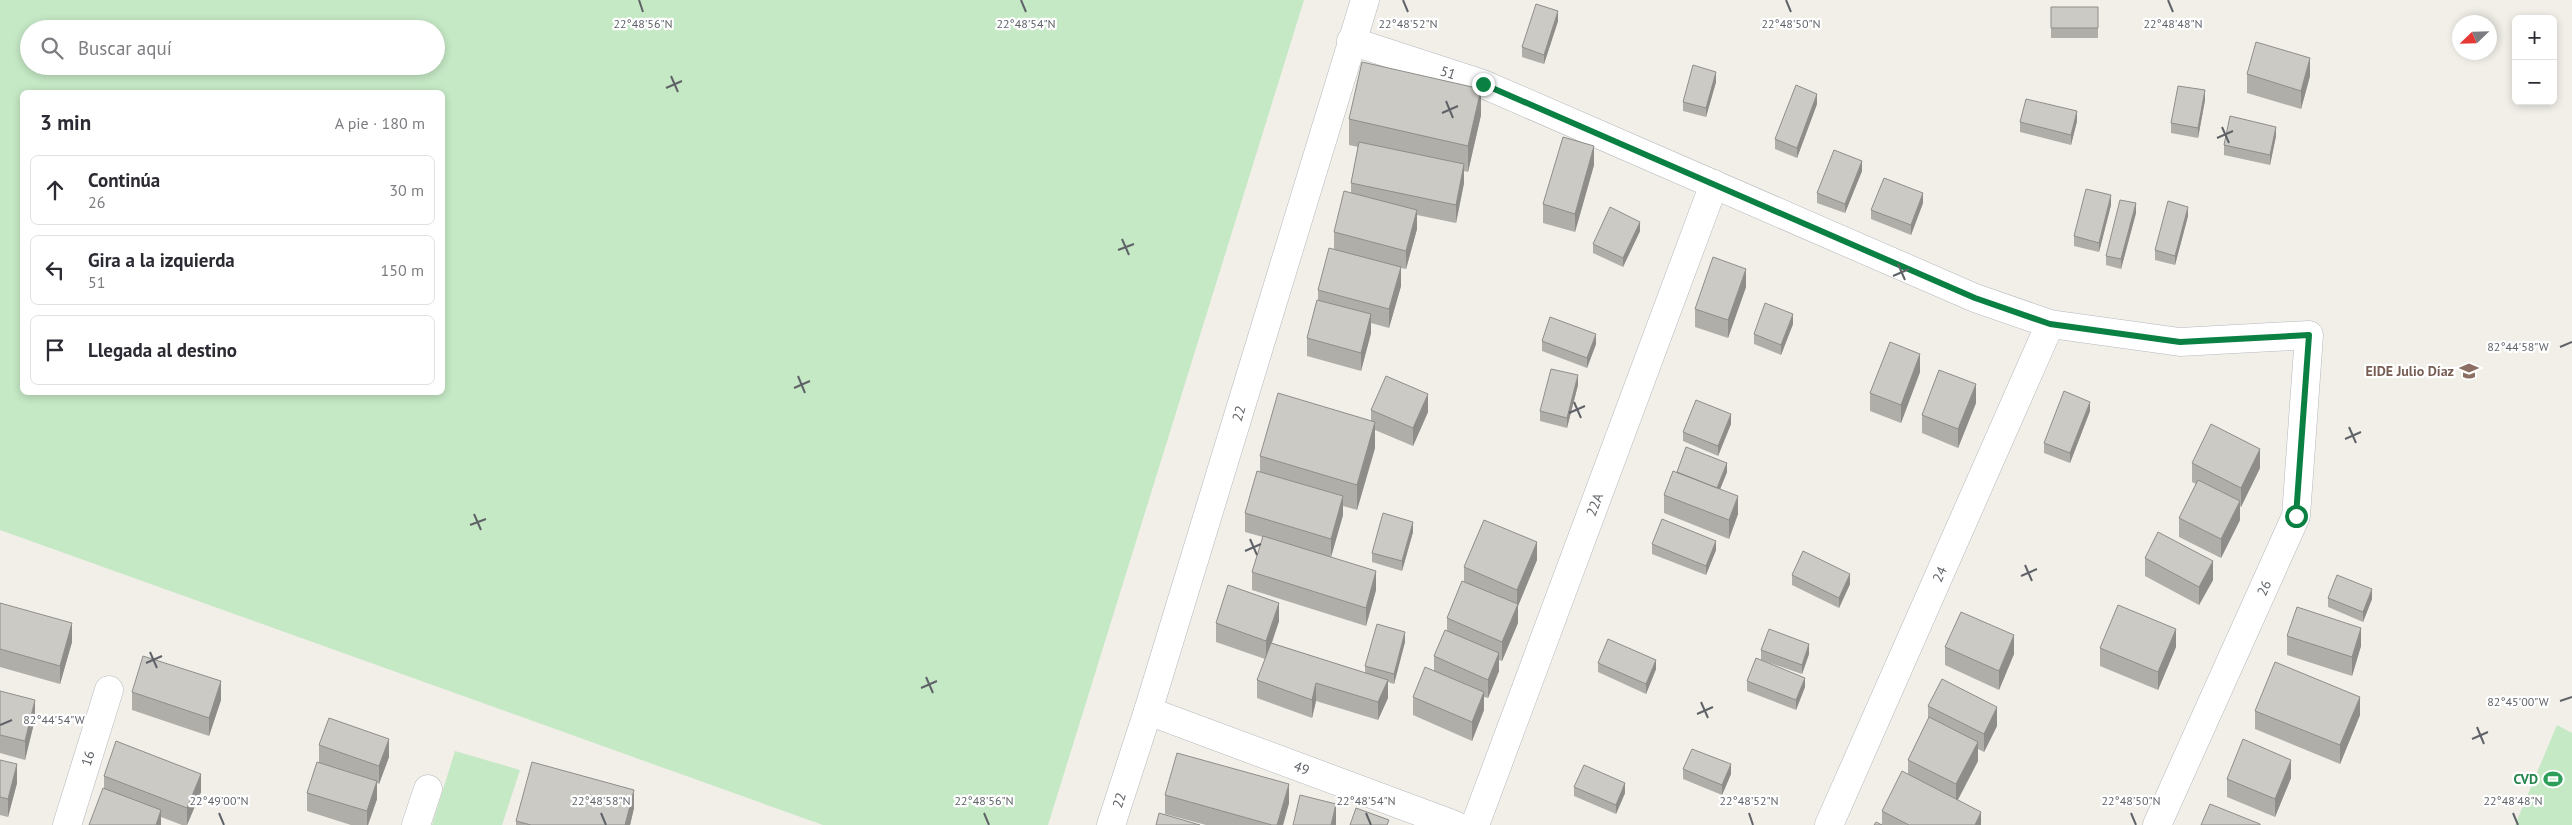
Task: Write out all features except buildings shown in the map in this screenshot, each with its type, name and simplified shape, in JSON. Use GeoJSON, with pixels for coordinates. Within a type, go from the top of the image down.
{"type":"FeatureCollection","features":[{"type":"Feature","properties":{"kind":"street","name":"22"},"geometry":{"type":"LineString","coordinates":[[1111,825],[1148,711],[1365,0]]}},
{"type":"Feature","properties":{"kind":"street","name":"51"},"geometry":{"type":"LineString","coordinates":[[1351,41],[1483,84],[1975,298],[2050,324],[2180,342],[2309,335]]}},
{"type":"Feature","properties":{"kind":"street","name":"22A"},"geometry":{"type":"LineString","coordinates":[[1475,825],[1714,184]]}},
{"type":"Feature","properties":{"kind":"street","name":"24"},"geometry":{"type":"LineString","coordinates":[[1829,825],[2050,324]]}},
{"type":"Feature","properties":{"kind":"street","name":"26"},"geometry":{"type":"LineString","coordinates":[[2157,825],[2296,516],[2309,335]]}},
{"type":"Feature","properties":{"kind":"street","name":"16"},"geometry":{"type":"LineString","coordinates":[[67,825],[109,690]]}},
{"type":"Feature","properties":{"kind":"street","name":"49"},"geometry":{"type":"LineString","coordinates":[[1148,711],[1455,825]]}},
{"type":"Feature","properties":{"kind":"street"},"geometry":{"type":"LineString","coordinates":[[416,825],[428,790]]}},
{"type":"Feature","properties":{"kind":"green space"},"geometry":{"type":"Polygon","coordinates":[[[0,0],[1304,0],[1048,825],[823,825],[0,530],[0,0]]]}},
{"type":"Feature","properties":{"kind":"green space","name":"CVD"},"geometry":{"type":"Polygon","coordinates":[[[2557,725],[2572,733],[2572,825],[2515,825],[2557,725]]]}},
{"type":"Feature","properties":{"kind":"green space"},"geometry":{"type":"Polygon","coordinates":[[[455,751],[520,770],[502,825],[432,825],[455,751]]]}},
{"type":"Feature","properties":{"kind":"place","name":"EIDE Julio Díaz"},"geometry":{"type":"Point","coordinates":[2469,371]}},
{"type":"Feature","properties":{"kind":"place","name":"CVD"},"geometry":{"type":"Point","coordinates":[2553,779]}},
{"type":"Feature","properties":{"kind":"route"},"geometry":{"type":"LineString","coordinates":[[1483,84],[1975,298],[2050,324],[2180,342],[2309,335],[2296,516]]}}]}
